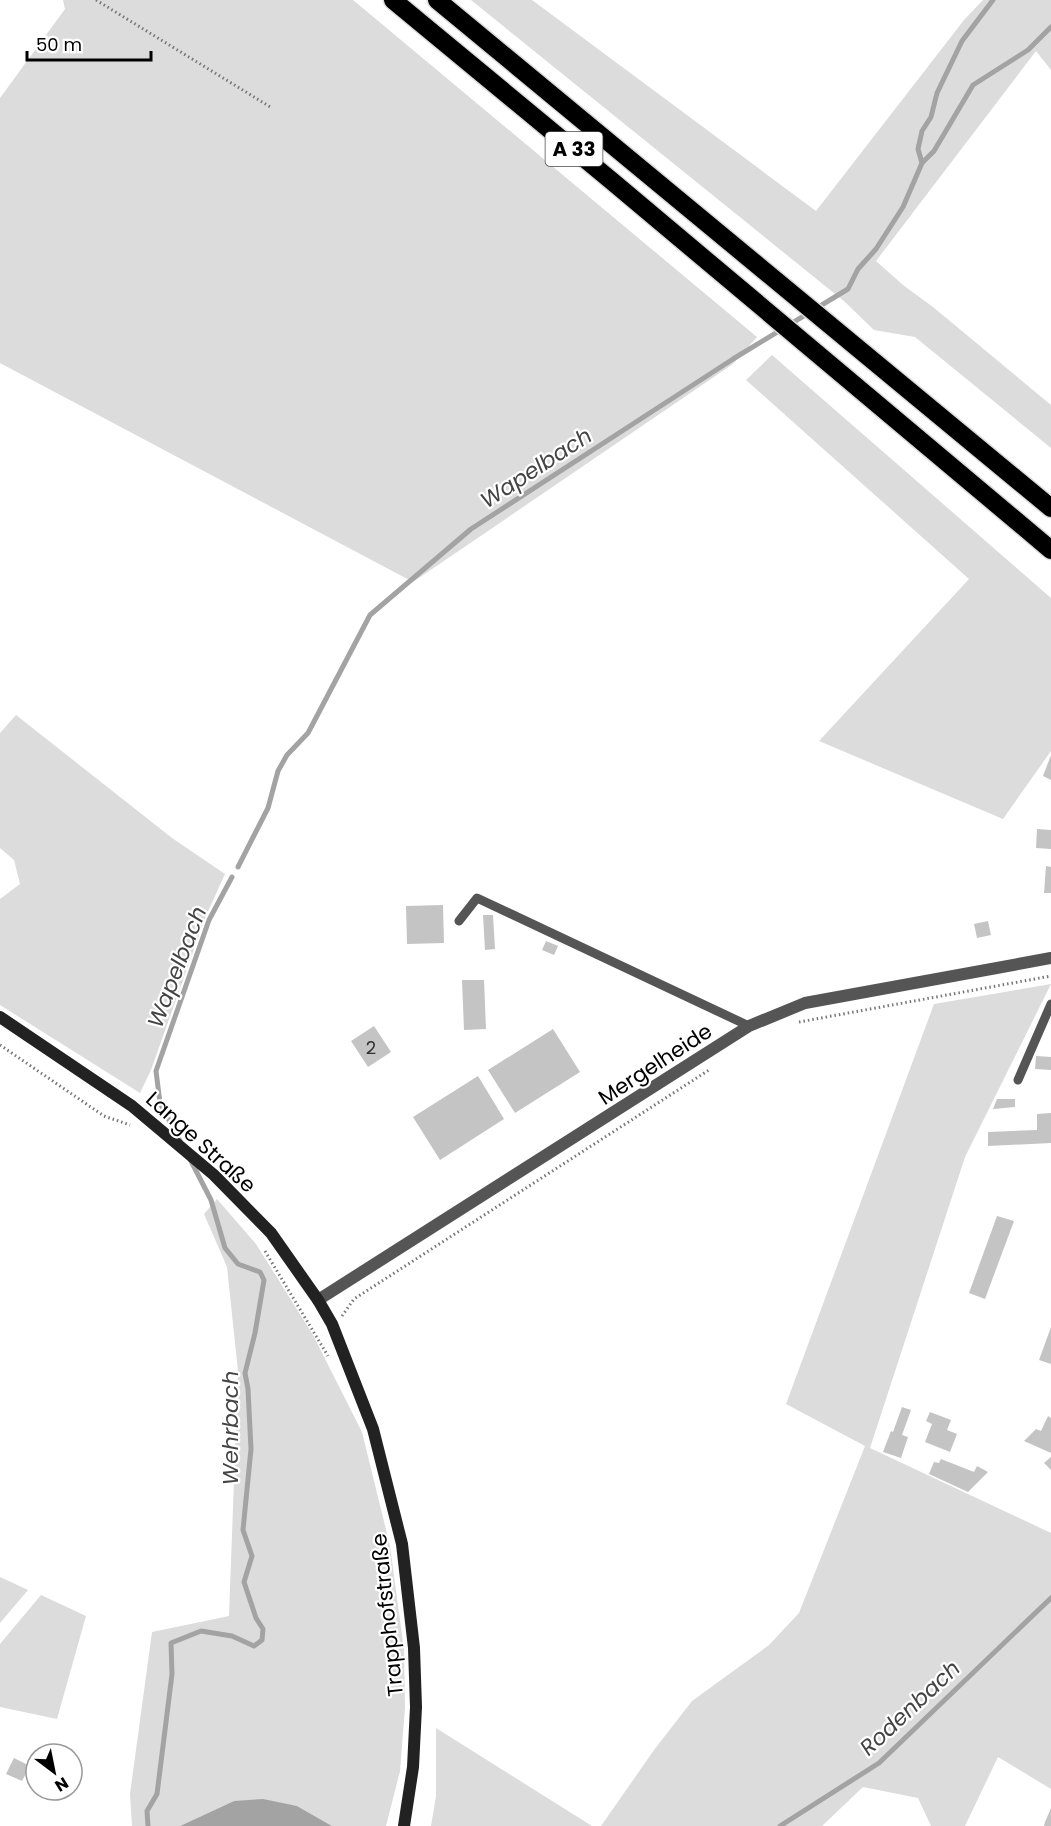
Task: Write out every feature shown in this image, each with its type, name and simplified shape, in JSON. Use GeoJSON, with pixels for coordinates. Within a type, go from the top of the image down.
{"type":"FeatureCollection","features":[{"type":"Feature","properties":{"kind":"highway","name":"A 33"},"geometry":{"type":"LineString","coordinates":[[393,0],[1051,550]]}},
{"type":"Feature","properties":{"kind":"highway","name":"A 33"},"geometry":{"type":"LineString","coordinates":[[437,0],[1051,508]]}},
{"type":"Feature","properties":{"kind":"street","name":"Mergelheide"},"geometry":{"type":"LineString","coordinates":[[318,1300],[749,1026],[806,1003],[1051,957]]}},
{"type":"Feature","properties":{"kind":"street","name":"Lange Straße"},"geometry":{"type":"LineString","coordinates":[[0,1017],[132,1106],[214,1175],[271,1233],[318,1300],[337,1336]]}},
{"type":"Feature","properties":{"kind":"street","name":"Trapphofstraße"},"geometry":{"type":"LineString","coordinates":[[337,1336],[373,1429],[402,1544],[414,1648],[416,1707],[413,1767],[404,1826]]}},
{"type":"Feature","properties":{"kind":"lane"},"geometry":{"type":"LineString","coordinates":[[459,921],[477,898],[749,1026]]}},
{"type":"Feature","properties":{"kind":"lane"},"geometry":{"type":"LineString","coordinates":[[1018,1080],[1051,1004]]}},
{"type":"Feature","properties":{"kind":"path"},"geometry":{"type":"LineString","coordinates":[[96,0],[272,108]]}},
{"type":"Feature","properties":{"kind":"path"},"geometry":{"type":"LineString","coordinates":[[796,1023],[1051,976]]}},
{"type":"Feature","properties":{"kind":"path"},"geometry":{"type":"LineString","coordinates":[[0,1046],[104,1116],[137,1126]]}},
{"type":"Feature","properties":{"kind":"path"},"geometry":{"type":"LineString","coordinates":[[332,1324],[341,1318],[354,1299],[716,1066]]}},
{"type":"Feature","properties":{"kind":"path"},"geometry":{"type":"LineString","coordinates":[[259,1243],[332,1364]]}},
{"type":"Feature","properties":{"kind":"shaded area"},"geometry":{"type":"Polygon","coordinates":[[[63,0],[353,0],[757,337],[733,364],[413,582],[0,363],[0,98],[65,9],[63,0]]]}},
{"type":"Feature","properties":{"kind":"shaded area"},"geometry":{"type":"Polygon","coordinates":[[[471,0],[532,0],[816,211],[964,20],[983,0],[1051,0],[1051,70],[1036,51],[876,261],[1051,405],[1051,448],[915,337],[874,330],[845,302],[471,0]]]}},
{"type":"Feature","properties":{"kind":"shaded area"},"geometry":{"type":"Polygon","coordinates":[[[772,355],[1051,598],[1051,751],[1003,819],[819,741],[969,579],[746,380],[772,355]]]}},
{"type":"Feature","properties":{"kind":"shaded area"},"geometry":{"type":"Polygon","coordinates":[[[16,715],[172,838],[225,874],[205,918],[151,1070],[140,1093],[0,1005],[0,899],[20,884],[14,860],[0,848],[0,733],[16,715]]]}},
{"type":"Feature","properties":{"kind":"shaded area"},"geometry":{"type":"Polygon","coordinates":[[[1051,984],[965,1157],[870,1448],[1051,1533],[1051,1789],[998,1757],[965,1826],[931,1826],[918,1798],[863,1787],[822,1826],[601,1826],[654,1750],[692,1701],[769,1645],[799,1613],[865,1446],[786,1404],[934,1004],[1051,984]]]}},
{"type":"Feature","properties":{"kind":"shaded area"},"geometry":{"type":"Polygon","coordinates":[[[217,1199],[256,1244],[313,1335],[362,1432],[390,1546],[404,1650],[405,1708],[400,1771],[386,1826],[332,1826],[297,1806],[234,1801],[180,1826],[132,1826],[130,1794],[152,1632],[229,1616],[238,1371],[227,1267],[204,1214],[217,1199]]]}},
{"type":"Feature","properties":{"kind":"shaded area"},"geometry":{"type":"Polygon","coordinates":[[[0,1577],[28,1590],[0,1623],[0,1577]]]}},
{"type":"Feature","properties":{"kind":"shaded area"},"geometry":{"type":"Polygon","coordinates":[[[41,1595],[86,1616],[57,1719],[0,1707],[0,1644],[41,1595]]]}},
{"type":"Feature","properties":{"kind":"shaded area"},"geometry":{"type":"Polygon","coordinates":[[[436,1728],[592,1826],[431,1826],[436,1796],[436,1728]]]}},
{"type":"Feature","properties":{"kind":"shaded area"},"geometry":{"type":"Polygon","coordinates":[[[263,1799],[297,1806],[332,1826],[180,1826],[234,1801],[263,1799]]]}},
{"type":"Feature","properties":{"kind":"building"},"geometry":{"type":"Polygon","coordinates":[[[1051,755],[1051,780],[1043,776],[1051,755]]]}},
{"type":"Feature","properties":{"kind":"building"},"geometry":{"type":"Polygon","coordinates":[[[1037,829],[1051,830],[1051,849],[1036,848],[1037,829]]]}},
{"type":"Feature","properties":{"kind":"building"},"geometry":{"type":"Polygon","coordinates":[[[1046,866],[1051,867],[1051,893],[1044,893],[1046,866]]]}},
{"type":"Feature","properties":{"kind":"building"},"geometry":{"type":"Polygon","coordinates":[[[443,905],[444,943],[407,944],[406,906],[443,905]]]}},
{"type":"Feature","properties":{"kind":"building"},"geometry":{"type":"Polygon","coordinates":[[[483,915],[493,915],[495,949],[485,950],[483,915]]]}},
{"type":"Feature","properties":{"kind":"building"},"geometry":{"type":"Polygon","coordinates":[[[988,921],[991,935],[977,938],[974,924],[988,921]]]}},
{"type":"Feature","properties":{"kind":"building"},"geometry":{"type":"Polygon","coordinates":[[[546,941],[558,946],[554,955],[542,950],[546,941]]]}},
{"type":"Feature","properties":{"kind":"building"},"geometry":{"type":"Polygon","coordinates":[[[462,980],[484,980],[486,1029],[464,1030],[462,980]]]}},
{"type":"Feature","properties":{"kind":"building"},"geometry":{"type":"Polygon","coordinates":[[[374,1026],[391,1052],[368,1067],[351,1041],[374,1026]]]}},
{"type":"Feature","properties":{"kind":"building"},"geometry":{"type":"Polygon","coordinates":[[[553,1029],[580,1072],[515,1113],[488,1070],[553,1029]]]}},
{"type":"Feature","properties":{"kind":"building"},"geometry":{"type":"Polygon","coordinates":[[[1036,1056],[1051,1057],[1051,1070],[1035,1069],[1036,1056]]]}},
{"type":"Feature","properties":{"kind":"building"},"geometry":{"type":"Polygon","coordinates":[[[478,1076],[504,1119],[440,1160],[413,1117],[478,1076]]]}},
{"type":"Feature","properties":{"kind":"building"},"geometry":{"type":"Polygon","coordinates":[[[997,1099],[1015,1099],[1015,1107],[993,1109],[997,1099]]]}},
{"type":"Feature","properties":{"kind":"building"},"geometry":{"type":"Polygon","coordinates":[[[1051,1113],[1051,1143],[988,1146],[988,1132],[1037,1130],[1037,1114],[1051,1113]]]}},
{"type":"Feature","properties":{"kind":"building"},"geometry":{"type":"Polygon","coordinates":[[[997,1216],[1014,1221],[985,1299],[969,1293],[997,1216]]]}},
{"type":"Feature","properties":{"kind":"building"},"geometry":{"type":"Polygon","coordinates":[[[1051,1327],[1051,1364],[1039,1360],[1051,1327]]]}},
{"type":"Feature","properties":{"kind":"building"},"geometry":{"type":"Polygon","coordinates":[[[902,1407],[911,1410],[902,1435],[908,1437],[901,1458],[883,1452],[902,1407]]]}},
{"type":"Feature","properties":{"kind":"building"},"geometry":{"type":"Polygon","coordinates":[[[930,1412],[951,1420],[947,1430],[957,1434],[950,1452],[925,1442],[932,1424],[926,1421],[930,1412]]]}},
{"type":"Feature","properties":{"kind":"building"},"geometry":{"type":"Polygon","coordinates":[[[1048,1416],[1051,1418],[1051,1453],[1024,1441],[1036,1429],[1041,1431],[1048,1416]]]}},
{"type":"Feature","properties":{"kind":"building"},"geometry":{"type":"Polygon","coordinates":[[[1051,1457],[1051,1470],[1044,1463],[1051,1457]]]}},
{"type":"Feature","properties":{"kind":"building"},"geometry":{"type":"Polygon","coordinates":[[[941,1459],[974,1472],[977,1466],[988,1472],[968,1492],[929,1474],[934,1462],[939,1463],[941,1459]]]}},
{"type":"Feature","properties":{"kind":"building"},"geometry":{"type":"Polygon","coordinates":[[[14,1758],[24,1763],[22,1781],[6,1774],[14,1758]]]}},
{"type":"Feature","properties":{"kind":"building"},"geometry":{"type":"Polygon","coordinates":[[[1051,1808],[1051,1826],[1044,1826],[1045,1822],[1051,1808]]]}},
{"type":"Feature","properties":{"kind":"waterway","name":"Wapelbach"},"geometry":{"type":"LineString","coordinates":[[922,163],[918,149],[922,131],[931,117],[937,93],[962,41],[993,0]]}},
{"type":"Feature","properties":{"kind":"waterway","name":"Wapelbach"},"geometry":{"type":"LineString","coordinates":[[238,867],[268,808],[278,771],[287,755],[308,733],[370,615],[471,529],[733,359],[848,289],[858,269],[876,249],[903,207],[922,163],[934,151],[973,85],[1028,50],[1051,27]]}},
{"type":"Feature","properties":{"kind":"waterway","name":"Wapelbach"},"geometry":{"type":"LineString","coordinates":[[180,1141],[160,1103],[156,1071],[209,920],[232,877]]}},
{"type":"Feature","properties":{"kind":"waterway","name":"Wehrbach"},"geometry":{"type":"LineString","coordinates":[[148,1826],[147,1811],[157,1794],[172,1674],[171,1643],[201,1631],[232,1636],[254,1646],[262,1640],[263,1629],[256,1618],[244,1582],[252,1556],[243,1530],[251,1449],[245,1373],[264,1280],[260,1272],[238,1264],[225,1248],[211,1200],[190,1159]]}},
{"type":"Feature","properties":{"kind":"waterway","name":"Rodenbach"},"geometry":{"type":"LineString","coordinates":[[780,1826],[879,1763],[1051,1598]]}}]}
